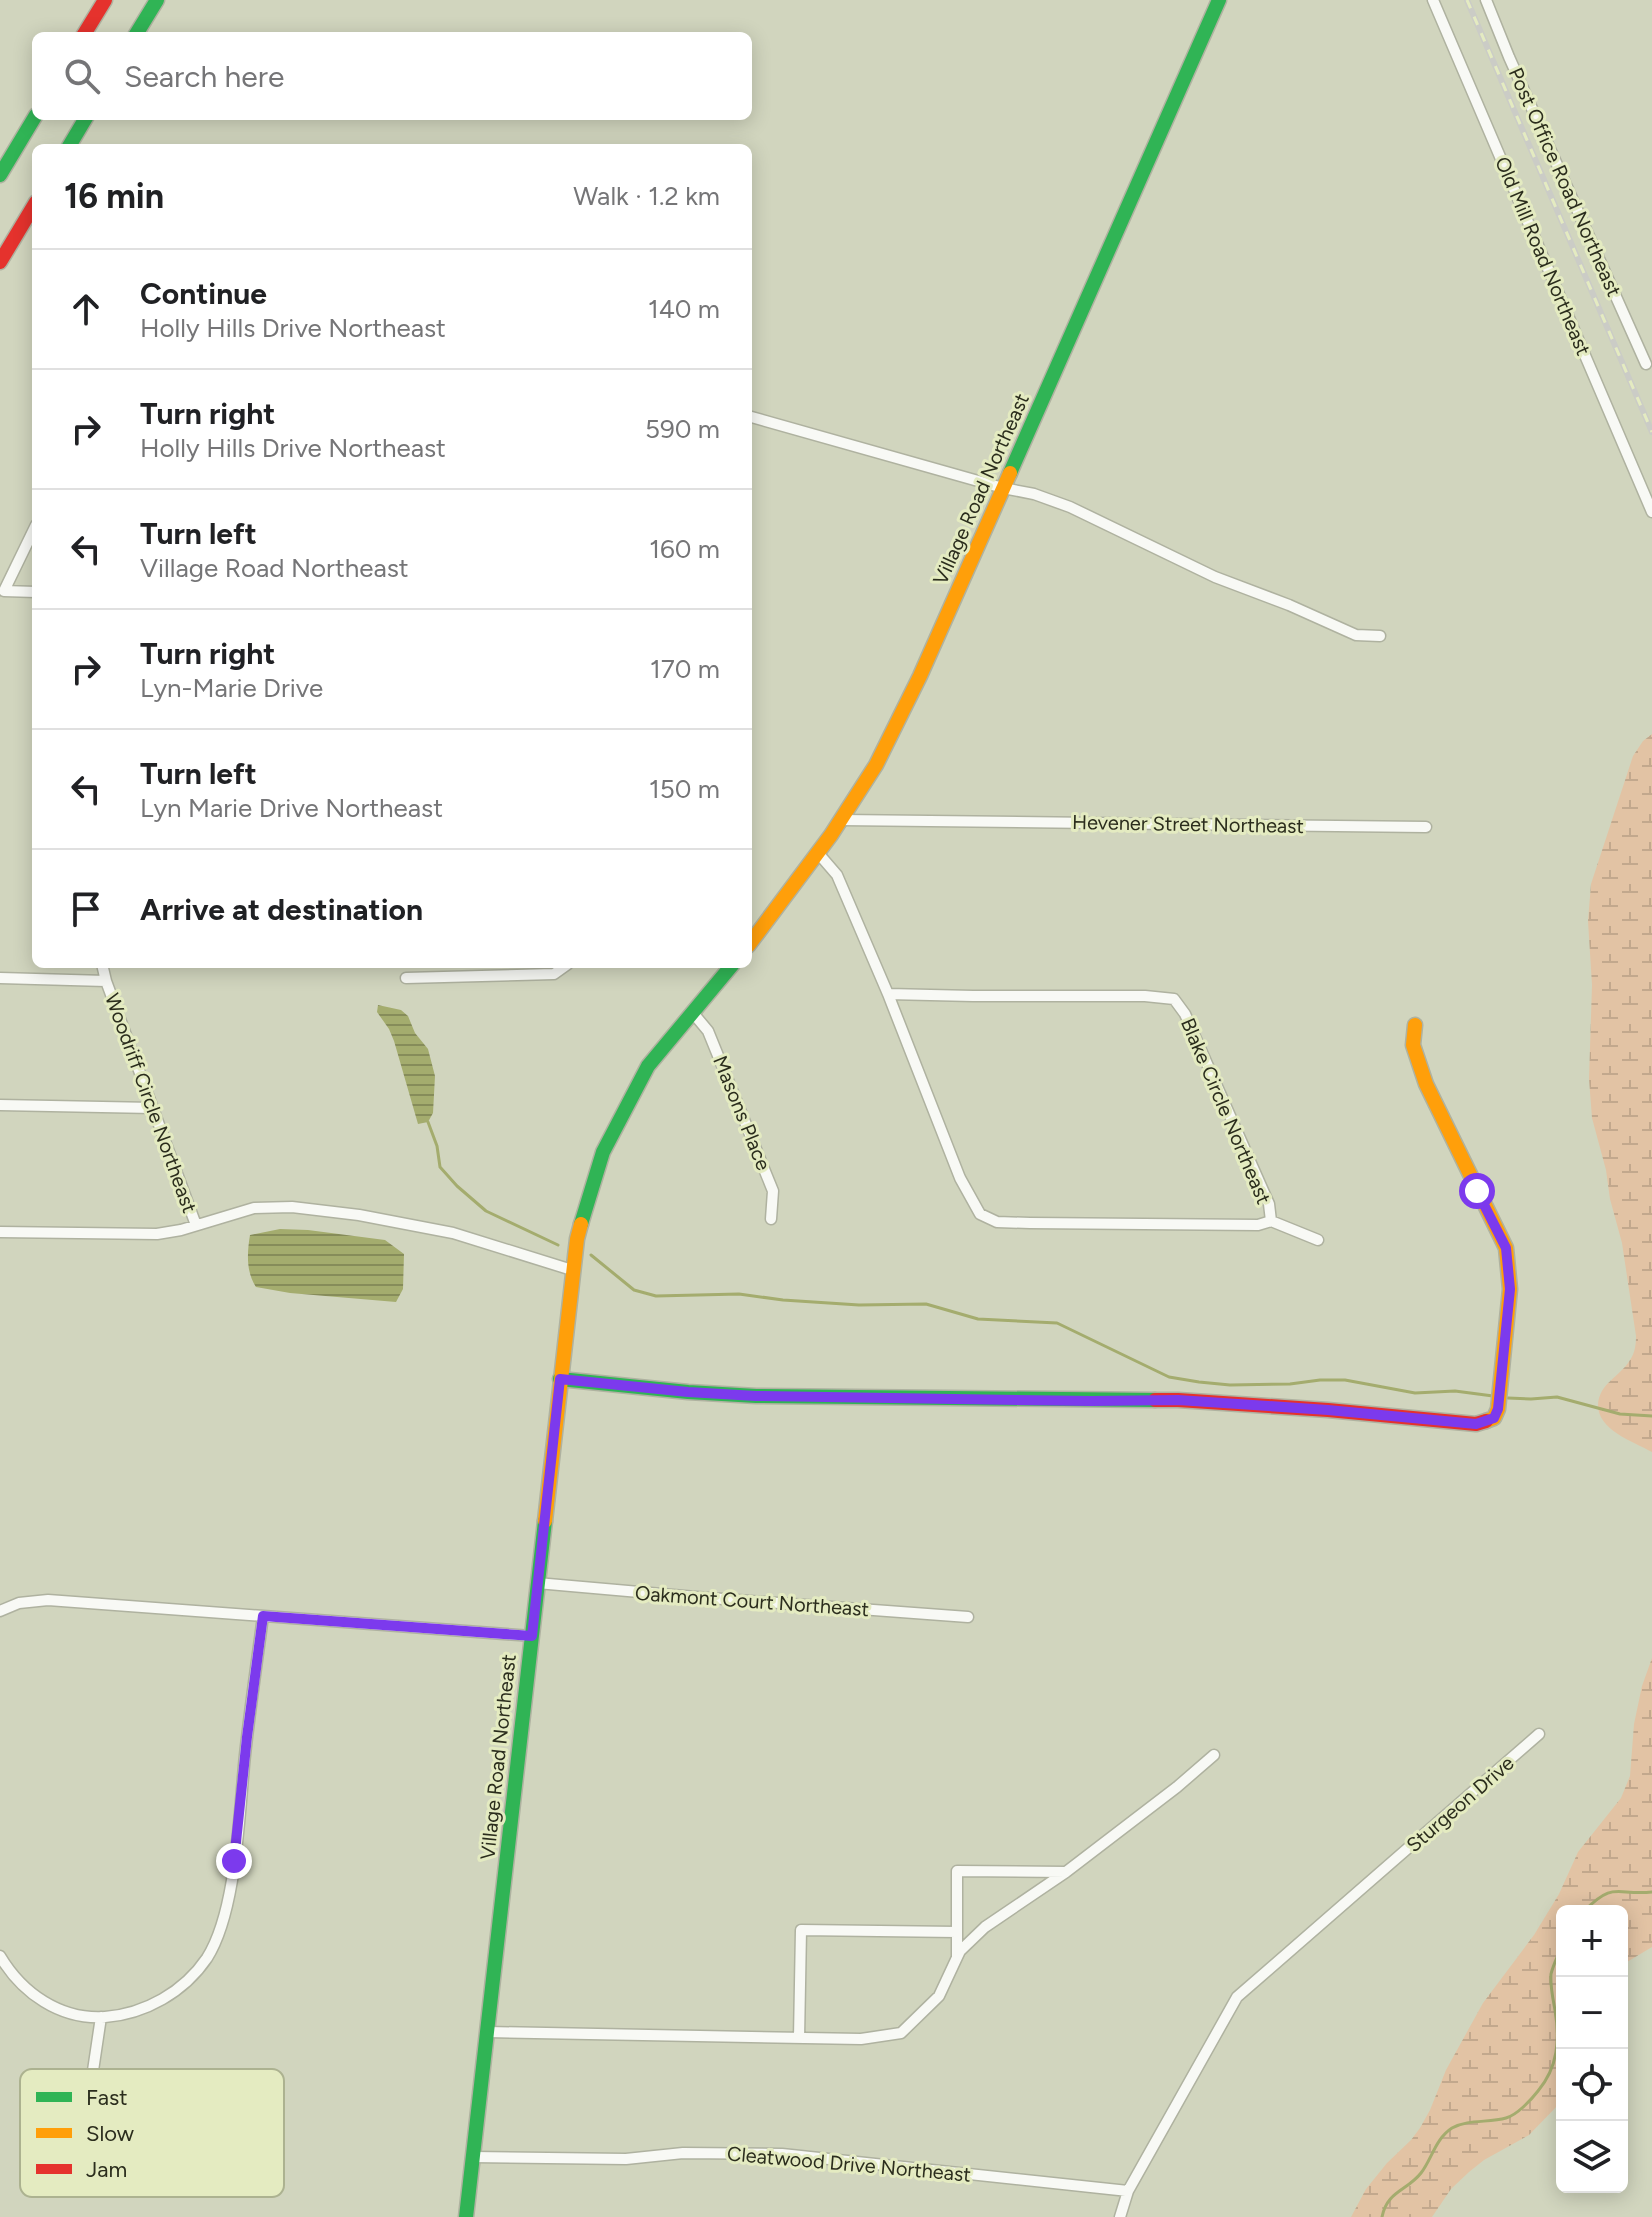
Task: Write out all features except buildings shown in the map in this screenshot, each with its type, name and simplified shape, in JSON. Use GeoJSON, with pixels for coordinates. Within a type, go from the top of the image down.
{"type":"FeatureCollection","features":[{"type":"Feature","properties":{"kind":"main road"},"geometry":{"type":"LineString","coordinates":[[85,32],[105,0]]}},
{"type":"Feature","properties":{"kind":"main road"},"geometry":{"type":"LineString","coordinates":[[137,32],[157,0]]}},
{"type":"Feature","properties":{"kind":"main road","name":"Village Road Northeast"},"geometry":{"type":"LineString","coordinates":[[752,941],[818,853],[876,765],[920,676],[1219,0]]}},
{"type":"Feature","properties":{"kind":"main road"},"geometry":{"type":"LineString","coordinates":[[0,175],[33,120]]}},
{"type":"Feature","properties":{"kind":"main road"},"geometry":{"type":"LineString","coordinates":[[70,144],[85,120]]}},
{"type":"Feature","properties":{"kind":"main road"},"geometry":{"type":"LineString","coordinates":[[0,262],[32,209]]}},
{"type":"Feature","properties":{"kind":"main road","name":"Village Road Northeast"},"geometry":{"type":"LineString","coordinates":[[466,2217],[577,1239],[603,1152],[648,1066],[730,968]]}},
{"type":"Feature","properties":{"kind":"main road"},"geometry":{"type":"LineString","coordinates":[[560,1379],[756,1396],[1178,1400],[1476,1424],[1494,1418],[1498,1409],[1510,1289],[1506,1248],[1426,1084],[1413,1045],[1415,1025]]}},
{"type":"Feature","properties":{"kind":"street","name":"Old Mill Road Northeast"},"geometry":{"type":"LineString","coordinates":[[1433,0],[1652,512]]}},
{"type":"Feature","properties":{"kind":"street","name":"Post Office Road Northeast"},"geometry":{"type":"LineString","coordinates":[[1486,0],[1646,364]]}},
{"type":"Feature","properties":{"kind":"street"},"geometry":{"type":"LineString","coordinates":[[752,417],[1034,494],[1070,507],[1215,577],[1356,635],[1380,636]]}},
{"type":"Feature","properties":{"kind":"street"},"geometry":{"type":"LineString","coordinates":[[32,533],[4,591],[32,592]]}},
{"type":"Feature","properties":{"kind":"street","name":"Hevener Street Northeast"},"geometry":{"type":"LineString","coordinates":[[841,820],[1426,827]]}},
{"type":"Feature","properties":{"kind":"street","name":"Blake Circle Northeast"},"geometry":{"type":"LineString","coordinates":[[818,853],[837,875],[888,994],[960,1178],[980,1214],[997,1222],[1030,1223],[1258,1225],[1271,1221],[1269,1204],[1185,1014],[1174,999],[1145,996],[888,994]]}},
{"type":"Feature","properties":{"kind":"street","name":"Woodriff Circle Northeast"},"geometry":{"type":"LineString","coordinates":[[103,968],[196,1225]]}},
{"type":"Feature","properties":{"kind":"street"},"geometry":{"type":"LineString","coordinates":[[406,978],[554,974],[562,968]]}},
{"type":"Feature","properties":{"kind":"street","name":"Woodriff Circle Northeast"},"geometry":{"type":"LineString","coordinates":[[0,978],[106,981]]}},
{"type":"Feature","properties":{"kind":"street","name":"Masons Place"},"geometry":{"type":"LineString","coordinates":[[693,1013],[708,1031],[773,1191],[771,1219]]}},
{"type":"Feature","properties":{"kind":"street"},"geometry":{"type":"LineString","coordinates":[[0,1105],[153,1108]]}},
{"type":"Feature","properties":{"kind":"street","name":"Woodriff Circle Northeast"},"geometry":{"type":"LineString","coordinates":[[0,1232],[157,1234],[266,1206],[330,1211],[466,1236],[572,1270]]}},
{"type":"Feature","properties":{"kind":"street"},"geometry":{"type":"LineString","coordinates":[[1271,1221],[1318,1240]]}},
{"type":"Feature","properties":{"kind":"street","name":"Oakmont Court Northeast"},"geometry":{"type":"LineString","coordinates":[[537,1583],[968,1617]]}},
{"type":"Feature","properties":{"kind":"street"},"geometry":{"type":"LineString","coordinates":[[0,1611],[19,1603],[48,1600],[532,1636]]}},
{"type":"Feature","properties":{"kind":"street"},"geometry":{"type":"LineString","coordinates":[[0,1956],[25,1989],[48,2006],[101,2017],[144,2009],[174,1993],[206,1958],[225,1914],[234,1861],[263,1616]]}},
{"type":"Feature","properties":{"kind":"street","name":"Sturgeon Drive"},"geometry":{"type":"LineString","coordinates":[[1120,2217],[1128,2191],[1237,1997],[1539,1734]]}},
{"type":"Feature","properties":{"kind":"street"},"geometry":{"type":"LineString","coordinates":[[488,2032],[861,2039],[901,2033],[939,1996],[960,1951],[985,1927],[1066,1872],[1214,1755]]}},
{"type":"Feature","properties":{"kind":"street"},"geometry":{"type":"LineString","coordinates":[[957,1959],[957,1871],[1066,1872]]}},
{"type":"Feature","properties":{"kind":"street"},"geometry":{"type":"LineString","coordinates":[[799,2038],[801,1930],[957,1932]]}},
{"type":"Feature","properties":{"kind":"street"},"geometry":{"type":"LineString","coordinates":[[93,2069],[101,2017]]}},
{"type":"Feature","properties":{"kind":"street","name":"Cleatwood Drive Northeast"},"geometry":{"type":"LineString","coordinates":[[473,2157],[626,2159],[683,2153],[782,2154],[1128,2191]]}},
{"type":"Feature","properties":{"kind":"green space"},"geometry":{"type":"Polygon","coordinates":[[[1652,734],[1652,1452],[1610,1428],[1598,1405],[1602,1391],[1632,1357],[1636,1336],[1622,1243],[1592,1118],[1589,1079],[1592,985],[1588,921],[1591,884],[1633,756],[1652,734]]]}},
{"type":"Feature","properties":{"kind":"green space"},"geometry":{"type":"Polygon","coordinates":[[[1652,1658],[1652,1947],[1628,1961],[1628,1905],[1556,1905],[1556,2107],[1529,2135],[1469,2172],[1451,2189],[1432,2217],[1351,2217],[1366,2189],[1420,2128],[1446,2070],[1483,2003],[1534,1935],[1559,1894],[1578,1852],[1621,1798],[1630,1776],[1634,1724],[1652,1658]]]}},
{"type":"Feature","properties":{"kind":"shaded area"},"geometry":{"type":"Polygon","coordinates":[[[378,1005],[401,1010],[408,1016],[415,1033],[428,1049],[435,1076],[433,1113],[428,1122],[418,1124],[394,1041],[377,1012],[378,1005]]]}},
{"type":"Feature","properties":{"kind":"shaded area"},"geometry":{"type":"Polygon","coordinates":[[[280,1229],[385,1240],[404,1254],[403,1289],[396,1302],[256,1287],[248,1262],[250,1235],[280,1229]]]}},
{"type":"Feature","properties":{"kind":"waterway"},"geometry":{"type":"LineString","coordinates":[[428,1122],[437,1146],[440,1167],[457,1186],[486,1211],[558,1245]]}},
{"type":"Feature","properties":{"kind":"waterway"},"geometry":{"type":"LineString","coordinates":[[591,1255],[634,1290],[656,1296],[739,1294],[859,1305],[926,1304],[978,1319],[1057,1323],[1169,1377],[1199,1382],[1230,1385],[1345,1380],[1415,1393],[1455,1391],[1493,1396]]}},
{"type":"Feature","properties":{"kind":"waterway"},"geometry":{"type":"LineString","coordinates":[[1508,1398],[1557,1397],[1620,1414],[1652,1416]]}},
{"type":"Feature","properties":{"kind":"waterway"},"geometry":{"type":"LineString","coordinates":[[1590,1905],[1610,1892],[1652,1892]]}},
{"type":"Feature","properties":{"kind":"waterway"},"geometry":{"type":"LineString","coordinates":[[1382,2217],[1388,2202],[1416,2179],[1438,2143],[1452,2128],[1510,2116],[1528,2103],[1545,2082],[1556,2053],[1557,2021],[1551,1988],[1551,1974],[1556,1961]]}},
{"type":"Feature","properties":{"kind":"railway"},"geometry":{"type":"LineString","coordinates":[[1467,0],[1652,432]]}},
{"type":"Feature","properties":{"kind":"traffic: fast"},"geometry":{"type":"LineString","coordinates":[[137,32],[157,0]]}},
{"type":"Feature","properties":{"kind":"traffic: fast"},"geometry":{"type":"LineString","coordinates":[[1010,473],[1219,0]]}},
{"type":"Feature","properties":{"kind":"traffic: fast"},"geometry":{"type":"LineString","coordinates":[[0,175],[33,120]]}},
{"type":"Feature","properties":{"kind":"traffic: fast"},"geometry":{"type":"LineString","coordinates":[[70,144],[85,120]]}},
{"type":"Feature","properties":{"kind":"traffic: fast"},"geometry":{"type":"LineString","coordinates":[[581,1224],[603,1152],[648,1066],[730,968]]}},
{"type":"Feature","properties":{"kind":"traffic: fast"},"geometry":{"type":"LineString","coordinates":[[560,1379],[756,1396],[1155,1400]]}},
{"type":"Feature","properties":{"kind":"traffic: fast"},"geometry":{"type":"LineString","coordinates":[[466,2217],[545,1521]]}},
{"type":"Feature","properties":{"kind":"traffic: slow"},"geometry":{"type":"LineString","coordinates":[[752,941],[831,835],[876,765],[920,676],[1010,473]]}},
{"type":"Feature","properties":{"kind":"traffic: slow"},"geometry":{"type":"LineString","coordinates":[[1415,1025],[1413,1045],[1426,1084],[1506,1248],[1510,1289],[1498,1409],[1494,1418],[1486,1421]]}},
{"type":"Feature","properties":{"kind":"traffic: slow"},"geometry":{"type":"LineString","coordinates":[[545,1521],[581,1224]]}},
{"type":"Feature","properties":{"kind":"traffic: jam"},"geometry":{"type":"LineString","coordinates":[[85,32],[105,0]]}},
{"type":"Feature","properties":{"kind":"traffic: jam"},"geometry":{"type":"LineString","coordinates":[[0,262],[32,209]]}},
{"type":"Feature","properties":{"kind":"traffic: jam"},"geometry":{"type":"LineString","coordinates":[[1155,1400],[1328,1410],[1476,1424],[1486,1421]]}},
{"type":"Feature","properties":{"kind":"route"},"geometry":{"type":"LineString","coordinates":[[234,1861],[263,1616],[532,1636],[560,1379],[756,1396],[1178,1400],[1476,1424],[1494,1418],[1498,1409],[1510,1289],[1506,1248],[1477,1191]]}}]}
